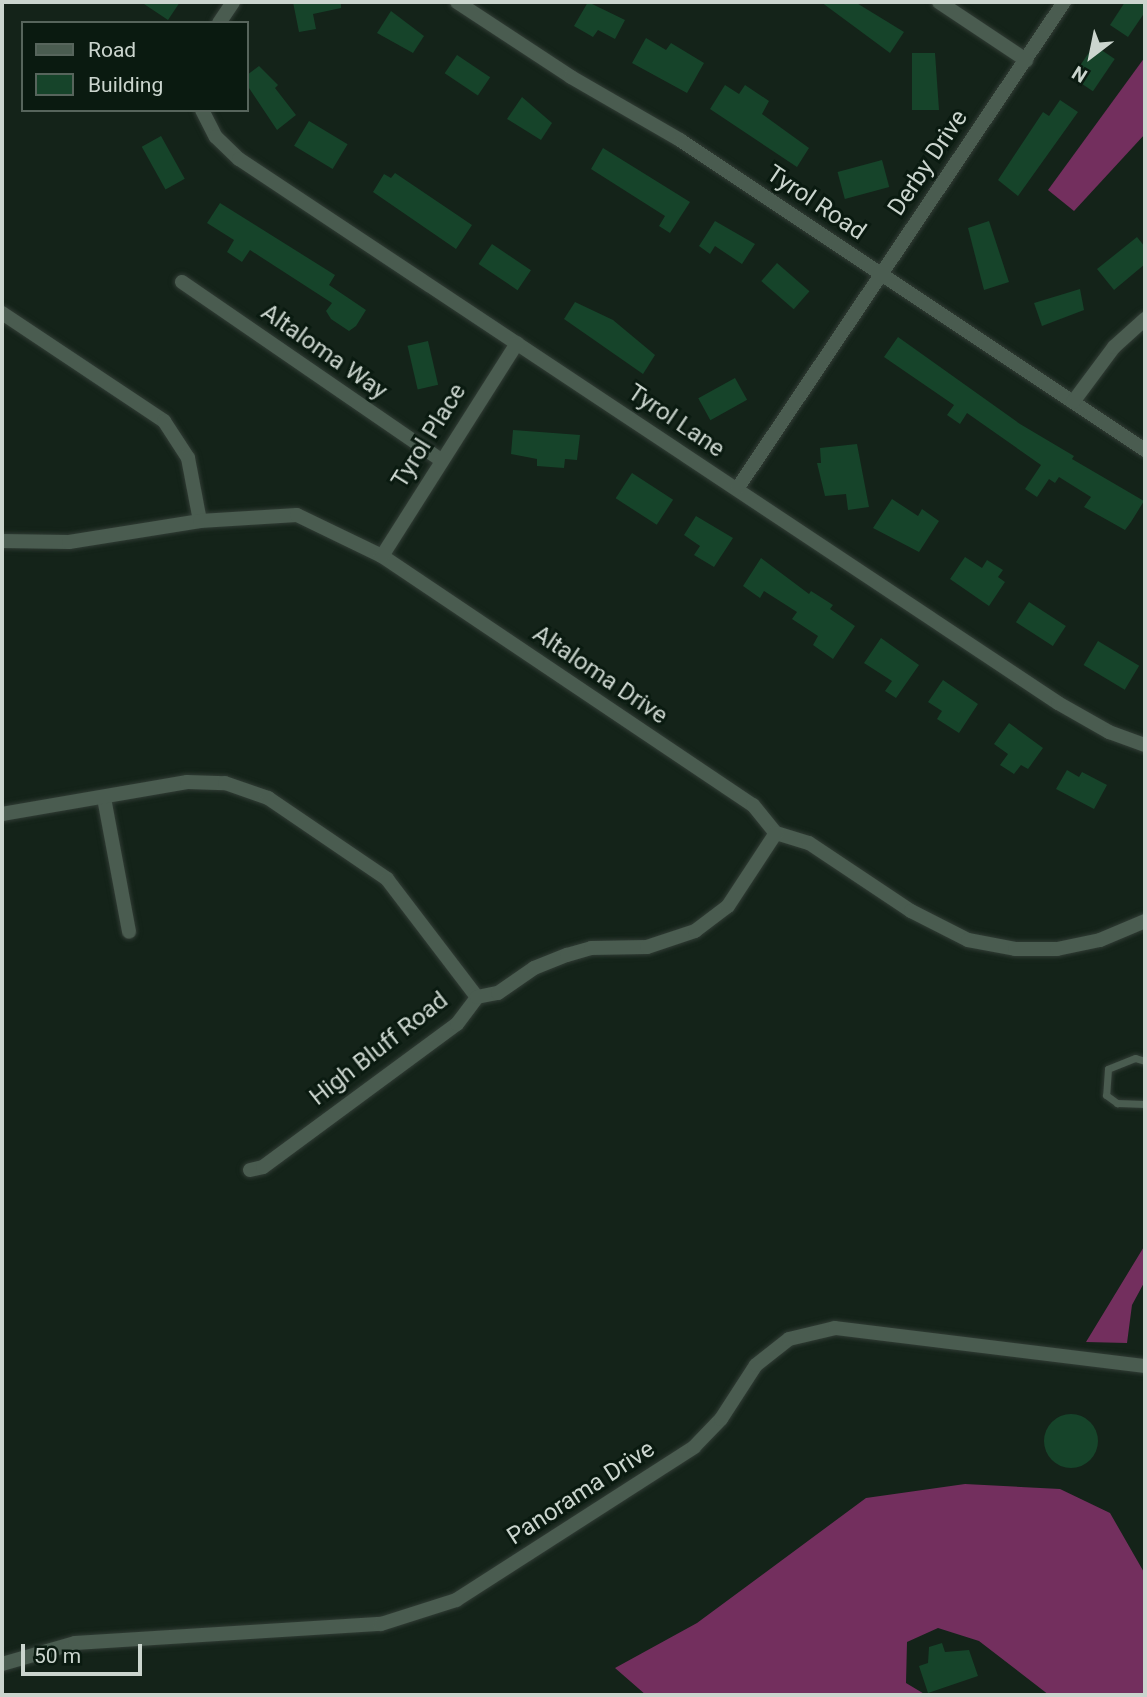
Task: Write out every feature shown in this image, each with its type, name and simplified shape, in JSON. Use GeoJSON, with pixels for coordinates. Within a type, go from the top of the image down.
{"type":"FeatureCollection","features":[{"type":"Feature","properties":{"kind":"street"},"geometry":{"type":"LineString","coordinates":[[220,21],[233,2]]}},
{"type":"Feature","properties":{"kind":"street","name":"Tyrol Road"},"geometry":{"type":"LineString","coordinates":[[457,2],[571,77],[680,139],[1145,450]]}},
{"type":"Feature","properties":{"kind":"street"},"geometry":{"type":"LineString","coordinates":[[939,2],[1026,60]]}},
{"type":"Feature","properties":{"kind":"street","name":"Derby Drive"},"geometry":{"type":"LineString","coordinates":[[737,489],[1064,2]]}},
{"type":"Feature","properties":{"kind":"street","name":"Tyrol Lane"},"geometry":{"type":"LineString","coordinates":[[203,112],[216,137],[239,159],[1058,703],[1110,732],[1145,745]]}},
{"type":"Feature","properties":{"kind":"street","name":"Altaloma Way"},"geometry":{"type":"LineString","coordinates":[[182,282],[440,459]]}},
{"type":"Feature","properties":{"kind":"street"},"geometry":{"type":"LineString","coordinates":[[2,313],[164,421],[188,457],[200,521]]}},
{"type":"Feature","properties":{"kind":"street"},"geometry":{"type":"LineString","coordinates":[[1073,402],[1114,347],[1145,319]]}},
{"type":"Feature","properties":{"kind":"street","name":"Tyrol Place"},"geometry":{"type":"LineString","coordinates":[[382,556],[440,459],[517,343]]}},
{"type":"Feature","properties":{"kind":"street","name":"Altaloma Drive"},"geometry":{"type":"LineString","coordinates":[[2,541],[69,542],[200,521],[297,515],[382,556],[753,805],[776,833]]}},
{"type":"Feature","properties":{"kind":"street"},"geometry":{"type":"LineString","coordinates":[[2,814],[187,782],[225,783],[268,798],[387,879],[477,998]]}},
{"type":"Feature","properties":{"kind":"street"},"geometry":{"type":"LineString","coordinates":[[104,798],[129,932]]}},
{"type":"Feature","properties":{"kind":"street"},"geometry":{"type":"LineString","coordinates":[[776,833],[809,843],[911,911],[968,940],[1015,949],[1057,949],[1100,940],[1145,921]]}},
{"type":"Feature","properties":{"kind":"street","name":"High Bluff Road"},"geometry":{"type":"LineString","coordinates":[[250,1170],[263,1167],[457,1024],[477,998],[498,993],[534,968],[568,955],[591,948],[648,947],[695,931],[728,906],[776,833]]}},
{"type":"Feature","properties":{"kind":"street","name":"Panorama Drive"},"geometry":{"type":"LineString","coordinates":[[2,1664],[75,1643],[381,1624],[456,1600],[694,1447],[721,1419],[756,1366],[789,1339],[800,1336],[835,1328],[1145,1366]]}},
{"type":"Feature","properties":{"kind":"lane"},"geometry":{"type":"LineString","coordinates":[[1145,1061],[1135,1058],[1108,1069],[1106,1094],[1117,1102],[1145,1104]]}},
{"type":"Feature","properties":{"kind":"shaded area"},"geometry":{"type":"Polygon","coordinates":[[[1145,57],[1145,134],[1074,211],[1048,190],[1145,57]]]}},
{"type":"Feature","properties":{"kind":"shaded area"},"geometry":{"type":"Polygon","coordinates":[[[1145,1245],[1145,1281],[1132,1305],[1127,1343],[1086,1342],[1145,1245]]]}},
{"type":"Feature","properties":{"kind":"shaded area"},"geometry":{"type":"Polygon","coordinates":[[[965,1484],[1060,1489],[1110,1513],[1145,1574],[1145,1695],[1049,1695],[979,1641],[938,1628],[907,1642],[906,1683],[926,1695],[646,1695],[615,1668],[697,1623],[866,1498],[965,1484]]]}},
{"type":"Feature","properties":{"kind":"building"},"geometry":{"type":"Polygon","coordinates":[[[141,2],[180,2],[168,20],[141,2]]]}},
{"type":"Feature","properties":{"kind":"building"},"geometry":{"type":"Polygon","coordinates":[[[293,2],[341,2],[341,8],[313,14],[316,29],[299,32],[293,2]]]}},
{"type":"Feature","properties":{"kind":"building"},"geometry":{"type":"Polygon","coordinates":[[[588,2],[625,20],[615,39],[598,30],[593,37],[574,26],[588,2]]]}},
{"type":"Feature","properties":{"kind":"building"},"geometry":{"type":"Polygon","coordinates":[[[821,2],[855,2],[904,32],[890,53],[821,2]]]}},
{"type":"Feature","properties":{"kind":"building"},"geometry":{"type":"Polygon","coordinates":[[[1125,2],[1145,2],[1145,12],[1128,37],[1110,25],[1125,2]]]}},
{"type":"Feature","properties":{"kind":"building"},"geometry":{"type":"Polygon","coordinates":[[[391,11],[424,36],[413,53],[377,33],[391,11]]]}},
{"type":"Feature","properties":{"kind":"building"},"geometry":{"type":"Polygon","coordinates":[[[646,38],[666,50],[671,43],[704,63],[687,93],[632,63],[646,38]]]}},
{"type":"Feature","properties":{"kind":"building"},"geometry":{"type":"Polygon","coordinates":[[[1094,45],[1115,59],[1093,91],[1072,77],[1094,45]]]}},
{"type":"Feature","properties":{"kind":"building"},"geometry":{"type":"Polygon","coordinates":[[[912,53],[935,53],[939,110],[912,110],[912,53]]]}},
{"type":"Feature","properties":{"kind":"building"},"geometry":{"type":"Polygon","coordinates":[[[457,55],[490,77],[478,96],[445,73],[457,55]]]}},
{"type":"Feature","properties":{"kind":"building"},"geometry":{"type":"Polygon","coordinates":[[[259,66],[278,85],[275,88],[296,115],[277,130],[248,86],[248,74],[259,66]]]}},
{"type":"Feature","properties":{"kind":"building"},"geometry":{"type":"Polygon","coordinates":[[[725,85],[739,94],[745,85],[769,101],[762,114],[809,148],[797,167],[710,109],[725,85]]]}},
{"type":"Feature","properties":{"kind":"building"},"geometry":{"type":"Polygon","coordinates":[[[522,97],[552,123],[541,140],[507,119],[522,97]]]}},
{"type":"Feature","properties":{"kind":"building"},"geometry":{"type":"Polygon","coordinates":[[[1060,100],[1078,112],[1018,196],[998,180],[1043,112],[1049,116],[1060,100]]]}},
{"type":"Feature","properties":{"kind":"building"},"geometry":{"type":"Polygon","coordinates":[[[309,121],[348,144],[333,169],[294,146],[309,121]]]}},
{"type":"Feature","properties":{"kind":"building"},"geometry":{"type":"Polygon","coordinates":[[[161,136],[185,179],[166,190],[142,147],[161,136]]]}},
{"type":"Feature","properties":{"kind":"building"},"geometry":{"type":"Polygon","coordinates":[[[603,148],[690,202],[670,233],[659,226],[665,216],[591,169],[603,148]]]}},
{"type":"Feature","properties":{"kind":"building"},"geometry":{"type":"Polygon","coordinates":[[[882,160],[889,187],[845,199],[838,172],[882,160]]]}},
{"type":"Feature","properties":{"kind":"building"},"geometry":{"type":"Polygon","coordinates":[[[395,173],[472,225],[456,249],[373,192],[384,174],[391,178],[395,173]]]}},
{"type":"Feature","properties":{"kind":"building"},"geometry":{"type":"Polygon","coordinates":[[[220,203],[335,275],[329,285],[366,310],[356,326],[349,331],[331,319],[326,311],[332,303],[250,250],[242,262],[227,252],[234,240],[207,223],[220,203]]]}},
{"type":"Feature","properties":{"kind":"building"},"geometry":{"type":"Polygon","coordinates":[[[715,221],[755,244],[742,264],[715,246],[710,254],[699,246],[715,221]]]}},
{"type":"Feature","properties":{"kind":"building"},"geometry":{"type":"Polygon","coordinates":[[[989,221],[1009,282],[984,290],[968,228],[989,221]]]}},
{"type":"Feature","properties":{"kind":"building"},"geometry":{"type":"Polygon","coordinates":[[[1137,237],[1145,247],[1145,264],[1114,290],[1097,269],[1137,237]]]}},
{"type":"Feature","properties":{"kind":"building"},"geometry":{"type":"Polygon","coordinates":[[[492,244],[531,270],[518,290],[479,264],[492,244]]]}},
{"type":"Feature","properties":{"kind":"building"},"geometry":{"type":"Polygon","coordinates":[[[777,263],[809,291],[794,309],[761,281],[777,263]]]}},
{"type":"Feature","properties":{"kind":"building"},"geometry":{"type":"Polygon","coordinates":[[[1080,289],[1084,310],[1042,326],[1034,303],[1080,289]]]}},
{"type":"Feature","properties":{"kind":"building"},"geometry":{"type":"Polygon","coordinates":[[[575,302],[613,320],[655,355],[643,374],[564,319],[575,302]]]}},
{"type":"Feature","properties":{"kind":"building"},"geometry":{"type":"Polygon","coordinates":[[[898,337],[1020,424],[1074,456],[1072,459],[1144,501],[1125,530],[1084,507],[1091,497],[1059,477],[1055,483],[1049,479],[1037,497],[1025,489],[1041,465],[967,413],[960,424],[947,415],[954,405],[884,357],[898,337]]]}},
{"type":"Feature","properties":{"kind":"building"},"geometry":{"type":"Polygon","coordinates":[[[428,341],[438,385],[418,390],[408,346],[428,341]]]}},
{"type":"Feature","properties":{"kind":"building"},"geometry":{"type":"Polygon","coordinates":[[[735,378],[747,400],[710,420],[698,398],[735,378]]]}},
{"type":"Feature","properties":{"kind":"building"},"geometry":{"type":"Polygon","coordinates":[[[513,430],[580,435],[577,460],[565,459],[564,468],[537,466],[537,459],[511,454],[513,430]]]}},
{"type":"Feature","properties":{"kind":"building"},"geometry":{"type":"Polygon","coordinates":[[[857,444],[869,507],[848,510],[846,494],[825,496],[817,463],[821,463],[820,448],[857,444]]]}},
{"type":"Feature","properties":{"kind":"building"},"geometry":{"type":"Polygon","coordinates":[[[632,473],[673,500],[657,525],[616,498],[632,473]]]}},
{"type":"Feature","properties":{"kind":"building"},"geometry":{"type":"Polygon","coordinates":[[[892,499],[918,516],[922,509],[939,521],[919,552],[873,528],[892,499]]]}},
{"type":"Feature","properties":{"kind":"building"},"geometry":{"type":"Polygon","coordinates":[[[696,516],[733,538],[714,567],[694,555],[700,546],[684,535],[696,516]]]}},
{"type":"Feature","properties":{"kind":"building"},"geometry":{"type":"Polygon","coordinates":[[[965,557],[982,568],[987,560],[1003,570],[998,577],[1005,582],[989,606],[950,579],[965,557]]]}},
{"type":"Feature","properties":{"kind":"building"},"geometry":{"type":"Polygon","coordinates":[[[761,558],[809,594],[811,591],[833,605],[830,609],[855,626],[833,659],[813,645],[818,636],[792,619],[797,612],[764,591],[760,598],[743,586],[761,558]]]}},
{"type":"Feature","properties":{"kind":"building"},"geometry":{"type":"Polygon","coordinates":[[[1029,602],[1066,626],[1053,646],[1016,622],[1029,602]]]}},
{"type":"Feature","properties":{"kind":"building"},"geometry":{"type":"Polygon","coordinates":[[[881,638],[919,665],[896,698],[885,691],[892,681],[864,663],[881,638]]]}},
{"type":"Feature","properties":{"kind":"building"},"geometry":{"type":"Polygon","coordinates":[[[1098,641],[1139,666],[1125,690],[1084,665],[1098,641]]]}},
{"type":"Feature","properties":{"kind":"building"},"geometry":{"type":"Polygon","coordinates":[[[943,680],[978,704],[959,733],[937,719],[942,711],[928,702],[943,680]]]}},
{"type":"Feature","properties":{"kind":"building"},"geometry":{"type":"Polygon","coordinates":[[[1009,723],[1043,748],[1028,769],[1021,765],[1014,774],[1000,765],[1008,754],[994,744],[1009,723]]]}},
{"type":"Feature","properties":{"kind":"building"},"geometry":{"type":"Polygon","coordinates":[[[1067,770],[1079,777],[1082,772],[1107,785],[1094,809],[1056,789],[1067,770]]]}},
{"type":"Feature","properties":{"kind":"building"},"geometry":{"type":"Polygon","coordinates":[[[1071,1414],[1090,1422],[1098,1441],[1090,1460],[1071,1468],[1052,1460],[1044,1441],[1052,1422],[1071,1414]]]}},
{"type":"Feature","properties":{"kind":"building"},"geometry":{"type":"Polygon","coordinates":[[[942,1643],[945,1652],[969,1650],[978,1676],[928,1693],[919,1666],[928,1663],[929,1647],[942,1643]]]}}]}
